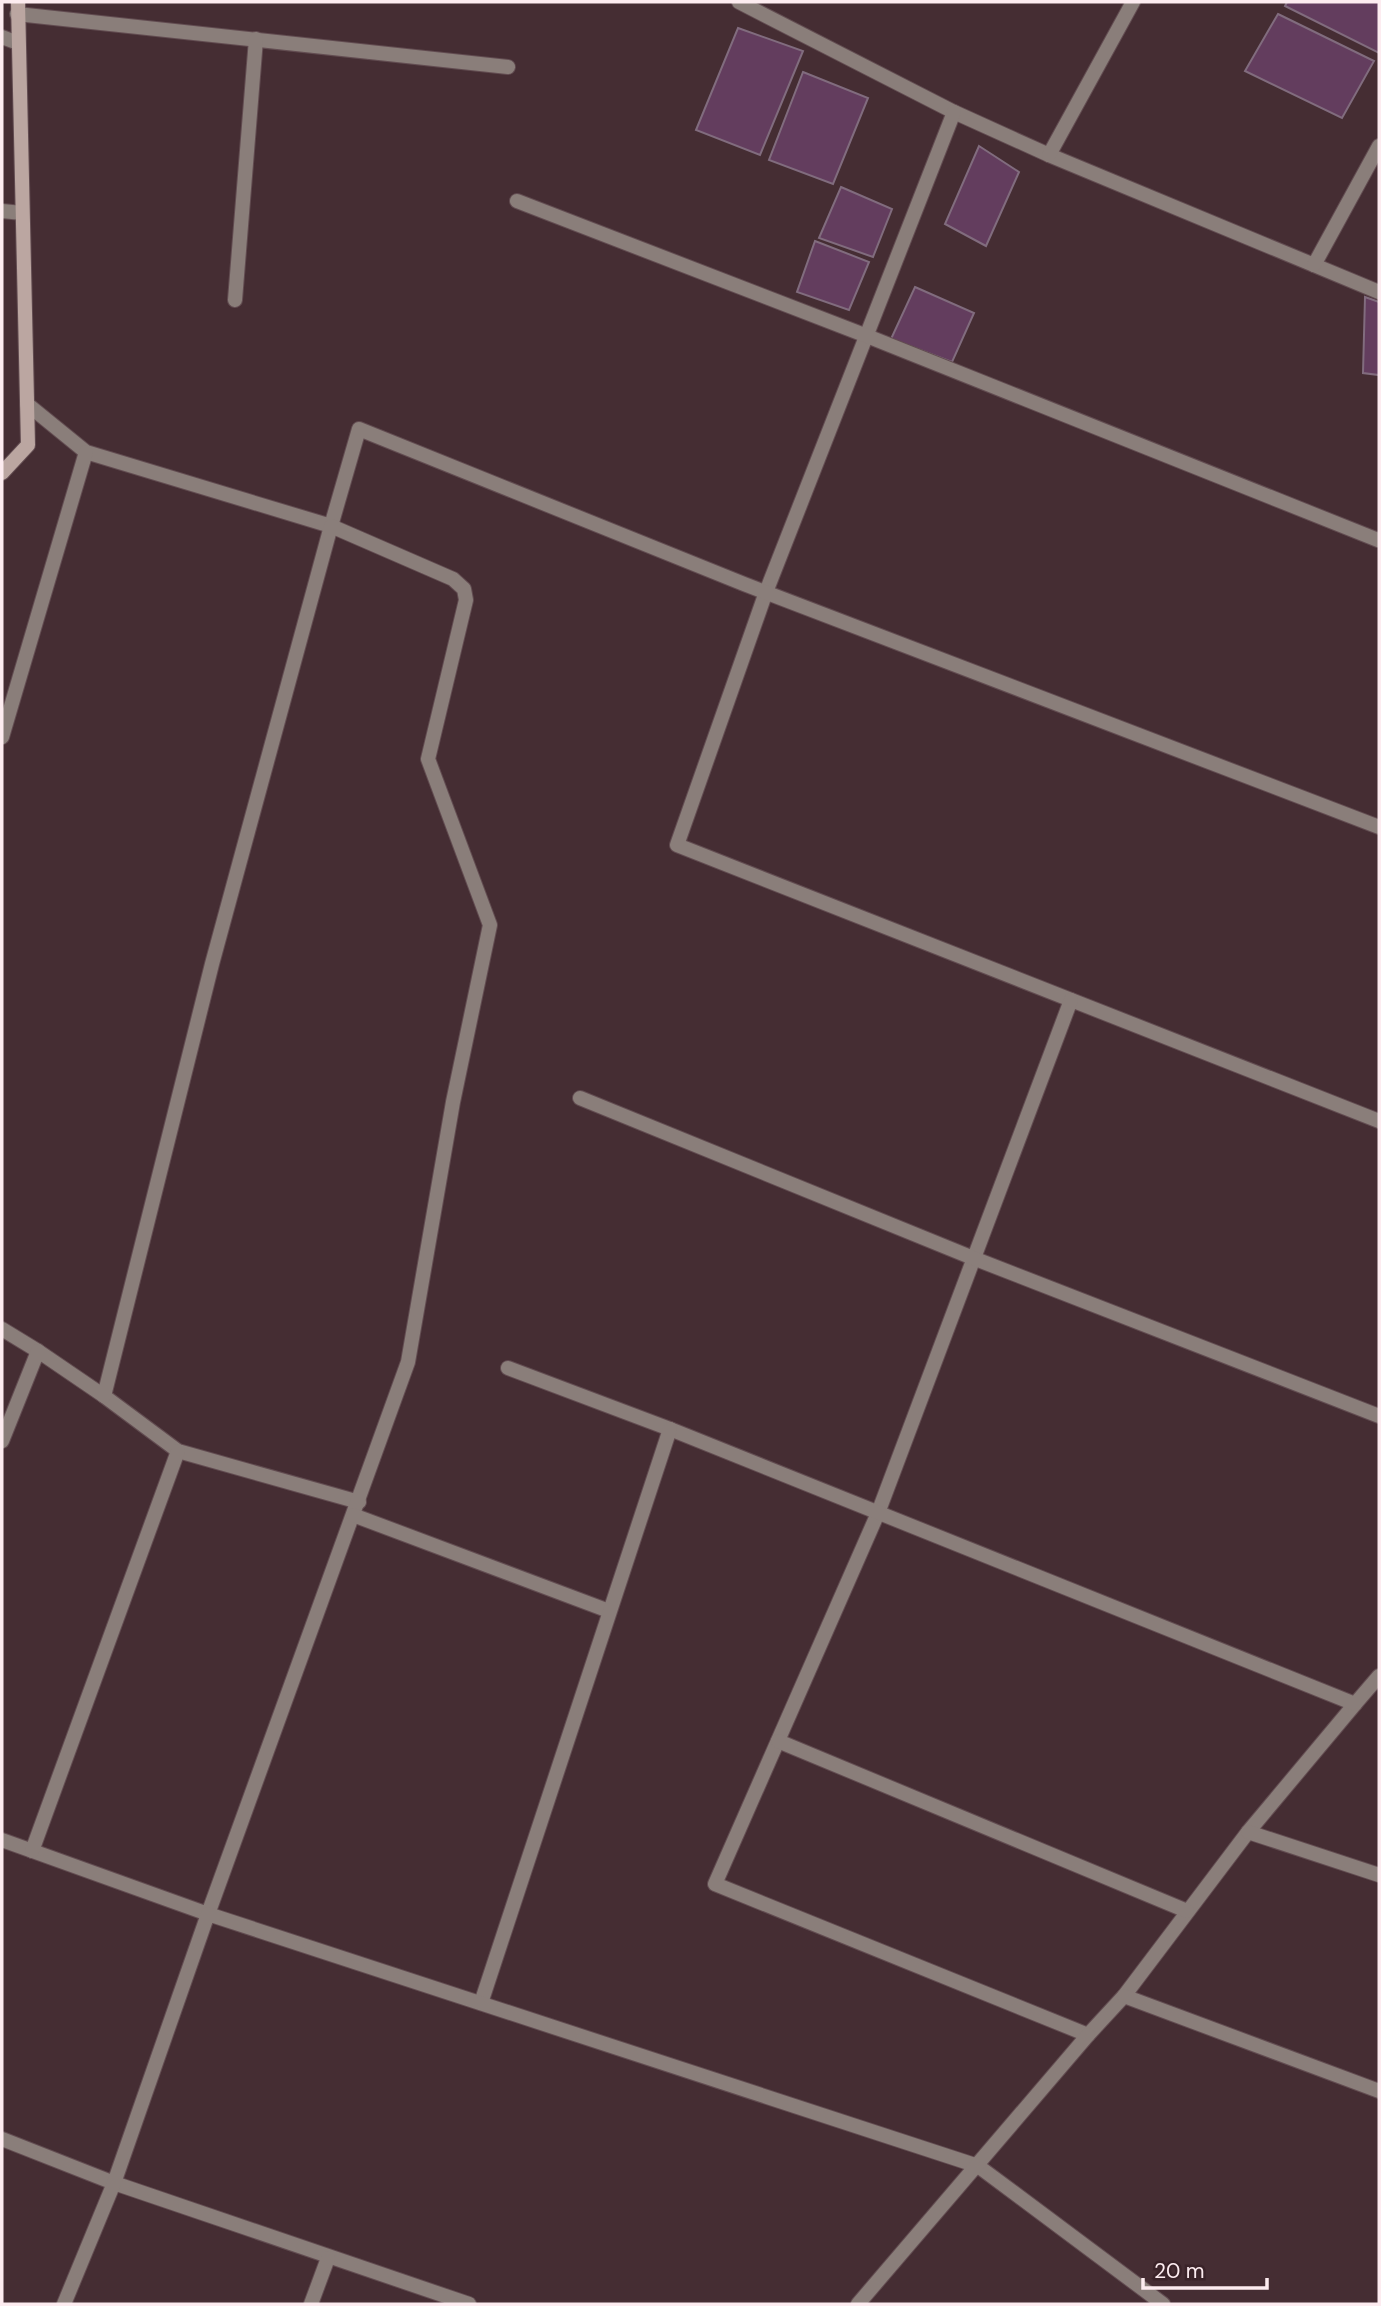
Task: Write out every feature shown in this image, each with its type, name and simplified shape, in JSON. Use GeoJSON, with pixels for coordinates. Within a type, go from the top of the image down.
{"type":"FeatureCollection","features":[{"type":"Feature","properties":{"kind":"main road"},"geometry":{"type":"LineString","coordinates":[[2,474],[28,445],[18,8]]}},
{"type":"Feature","properties":{"kind":"street"},"geometry":{"type":"LineString","coordinates":[[739,2],[954,112],[1049,155],[1379,292]]}},
{"type":"Feature","properties":{"kind":"street"},"geometry":{"type":"LineString","coordinates":[[1049,155],[1133,2]]}},
{"type":"Feature","properties":{"kind":"street"},"geometry":{"type":"LineString","coordinates":[[18,8],[256,39],[508,67]]}},
{"type":"Feature","properties":{"kind":"street"},"geometry":{"type":"LineString","coordinates":[[2,37],[18,43]]}},
{"type":"Feature","properties":{"kind":"street"},"geometry":{"type":"LineString","coordinates":[[235,300],[256,39]]}},
{"type":"Feature","properties":{"kind":"street"},"geometry":{"type":"LineString","coordinates":[[954,112],[766,592],[677,845],[1379,1121]]}},
{"type":"Feature","properties":{"kind":"street"},"geometry":{"type":"LineString","coordinates":[[1314,265],[1379,146]]}},
{"type":"Feature","properties":{"kind":"street"},"geometry":{"type":"LineString","coordinates":[[517,201],[867,336],[1378,540]]}},
{"type":"Feature","properties":{"kind":"street"},"geometry":{"type":"LineString","coordinates":[[2,211],[22,214]]}},
{"type":"Feature","properties":{"kind":"street"},"geometry":{"type":"LineString","coordinates":[[27,404],[86,452],[331,527],[453,579],[464,589],[466,600],[428,759],[490,925],[453,1102],[408,1362],[208,1914],[114,2183],[64,2304]]}},
{"type":"Feature","properties":{"kind":"street"},"geometry":{"type":"LineString","coordinates":[[104,1396],[212,964],[359,429],[766,592],[1379,827]]}},
{"type":"Feature","properties":{"kind":"street"},"geometry":{"type":"LineString","coordinates":[[2,737],[86,452]]}},
{"type":"Feature","properties":{"kind":"street"},"geometry":{"type":"LineString","coordinates":[[1071,1000],[877,1513],[715,1884],[1088,2035]]}},
{"type":"Feature","properties":{"kind":"street"},"geometry":{"type":"LineString","coordinates":[[580,1098],[973,1258],[1379,1416]]}},
{"type":"Feature","properties":{"kind":"street"},"geometry":{"type":"LineString","coordinates":[[2,1329],[104,1396],[178,1451],[356,1509],[609,1611]]}},
{"type":"Feature","properties":{"kind":"street"},"geometry":{"type":"LineString","coordinates":[[2,1441],[38,1351]]}},
{"type":"Feature","properties":{"kind":"street"},"geometry":{"type":"LineString","coordinates":[[508,1368],[670,1429],[1354,1704]]}},
{"type":"Feature","properties":{"kind":"street"},"geometry":{"type":"LineString","coordinates":[[481,2003],[670,1429]]}},
{"type":"Feature","properties":{"kind":"street"},"geometry":{"type":"LineString","coordinates":[[32,1851],[178,1451]]}},
{"type":"Feature","properties":{"kind":"street"},"geometry":{"type":"LineString","coordinates":[[858,2304],[1124,1996],[1248,1832],[1379,1676]]}},
{"type":"Feature","properties":{"kind":"street"},"geometry":{"type":"LineString","coordinates":[[778,1741],[1186,1911]]}},
{"type":"Feature","properties":{"kind":"street"},"geometry":{"type":"LineString","coordinates":[[1248,1832],[1379,1875]]}},
{"type":"Feature","properties":{"kind":"street"},"geometry":{"type":"LineString","coordinates":[[2,1840],[208,1914],[978,2166],[1163,2304]]}},
{"type":"Feature","properties":{"kind":"street"},"geometry":{"type":"LineString","coordinates":[[1124,1996],[1379,2091]]}},
{"type":"Feature","properties":{"kind":"street"},"geometry":{"type":"LineString","coordinates":[[2,2139],[114,2183],[469,2304]]}},
{"type":"Feature","properties":{"kind":"street"},"geometry":{"type":"LineString","coordinates":[[311,2304],[328,2258]]}},
{"type":"Feature","properties":{"kind":"building"},"geometry":{"type":"Polygon","coordinates":[[[1287,2],[1379,2],[1379,53],[1285,6],[1287,2]]]}},
{"type":"Feature","properties":{"kind":"building"},"geometry":{"type":"Polygon","coordinates":[[[1278,14],[1374,61],[1342,118],[1245,71],[1278,14]]]}},
{"type":"Feature","properties":{"kind":"building"},"geometry":{"type":"Polygon","coordinates":[[[738,28],[803,51],[760,155],[696,130],[738,28]]]}},
{"type":"Feature","properties":{"kind":"building"},"geometry":{"type":"Polygon","coordinates":[[[803,72],[868,98],[833,184],[769,160],[803,72]]]}},
{"type":"Feature","properties":{"kind":"building"},"geometry":{"type":"Polygon","coordinates":[[[979,146],[1019,172],[986,246],[945,224],[979,146]]]}},
{"type":"Feature","properties":{"kind":"building"},"geometry":{"type":"Polygon","coordinates":[[[841,187],[892,209],[873,257],[819,238],[841,187]]]}},
{"type":"Feature","properties":{"kind":"building"},"geometry":{"type":"Polygon","coordinates":[[[815,241],[869,262],[849,310],[797,292],[815,241]]]}},
{"type":"Feature","properties":{"kind":"building"},"geometry":{"type":"Polygon","coordinates":[[[915,287],[974,313],[952,362],[891,339],[915,287]]]}},
{"type":"Feature","properties":{"kind":"building"},"geometry":{"type":"Polygon","coordinates":[[[1365,297],[1379,302],[1379,375],[1363,373],[1365,297]]]}}]}
